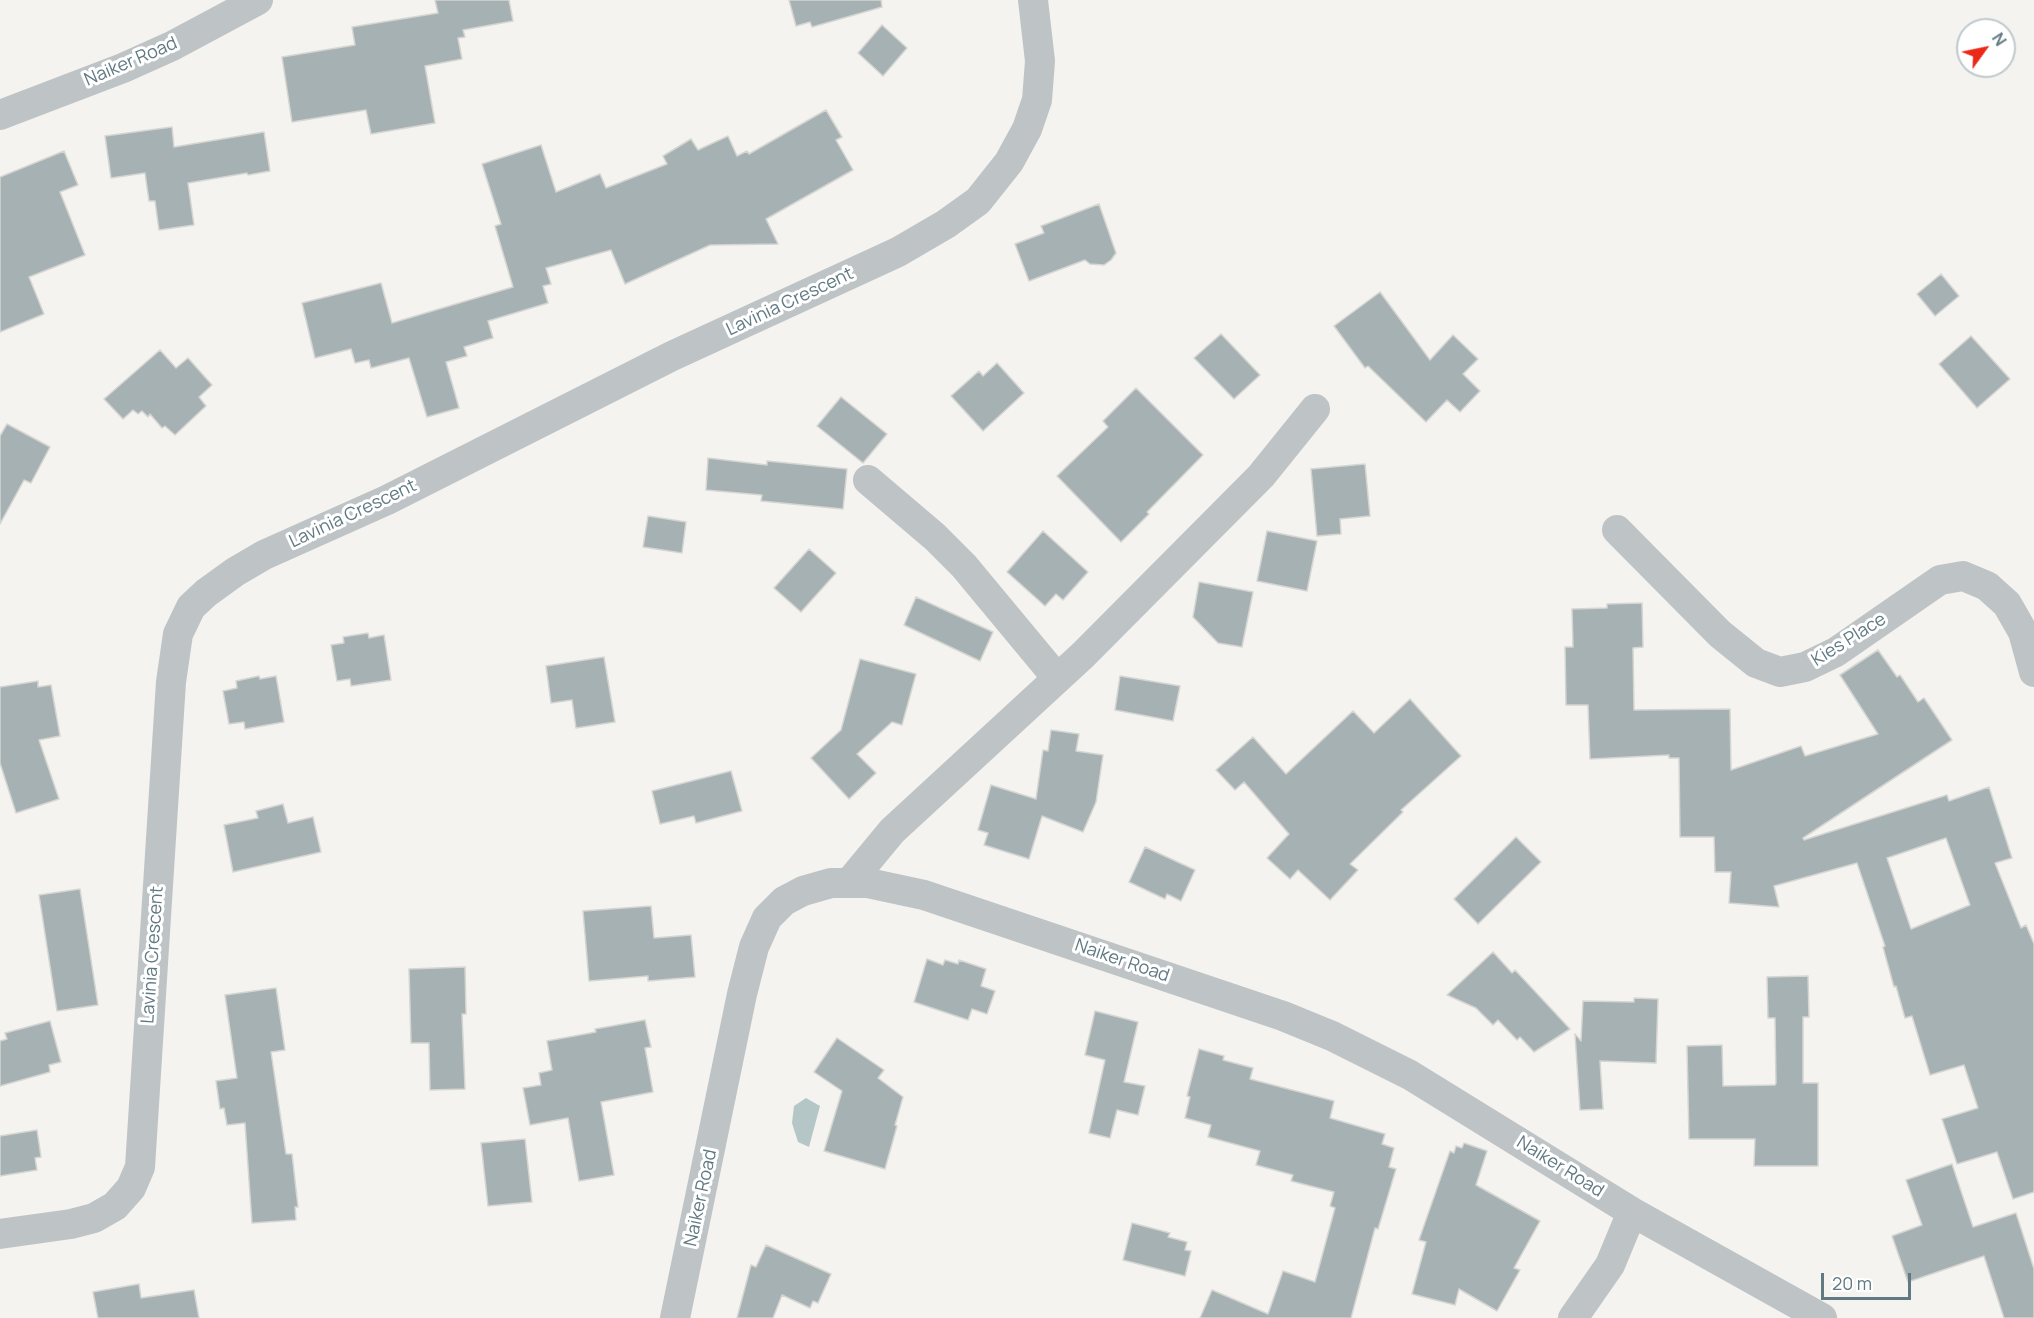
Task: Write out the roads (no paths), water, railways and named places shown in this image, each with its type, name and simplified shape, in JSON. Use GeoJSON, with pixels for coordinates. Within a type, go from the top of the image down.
{"type":"FeatureCollection","features":[{"type":"Feature","properties":{"kind":"street","name":"Naiker Road"},"geometry":{"type":"LineString","coordinates":[[0,115],[123,68],[172,46],[258,0]]}},
{"type":"Feature","properties":{"kind":"street","name":"Lavinia Crescent"},"geometry":{"type":"LineString","coordinates":[[0,1234],[72,1224],[94,1218],[115,1206],[131,1188],[140,1167],[171,682],[178,634],[191,607],[235,572],[264,555],[387,500],[672,357],[898,252],[946,224],[978,201],[1009,162],[1027,129],[1037,100],[1040,61],[1033,0]]}},
{"type":"Feature","properties":{"kind":"street"},"geometry":{"type":"LineString","coordinates":[[849,883],[892,831],[1083,655],[1261,476],[1315,409]]}},
{"type":"Feature","properties":{"kind":"street"},"geometry":{"type":"LineString","coordinates":[[868,480],[935,537],[964,566],[1058,678]]}},
{"type":"Feature","properties":{"kind":"street","name":"Kies Place"},"geometry":{"type":"LineString","coordinates":[[1617,530],[1720,634],[1756,663],[1780,672],[1805,667],[1836,652],[1940,580],[1963,576],[1987,586],[2007,604],[2023,632],[2034,672]]}},
{"type":"Feature","properties":{"kind":"street","name":"Naiker Road"},"geometry":{"type":"LineString","coordinates":[[675,1318],[742,994],[754,947],[767,918],[783,901],[803,891],[831,884],[849,883],[868,883],[924,895],[1283,1016],[1332,1036],[1410,1075],[1632,1212],[1822,1318]]}},
{"type":"Feature","properties":{"kind":"street"},"geometry":{"type":"LineString","coordinates":[[1573,1318],[1610,1265],[1632,1212]]}}]}
